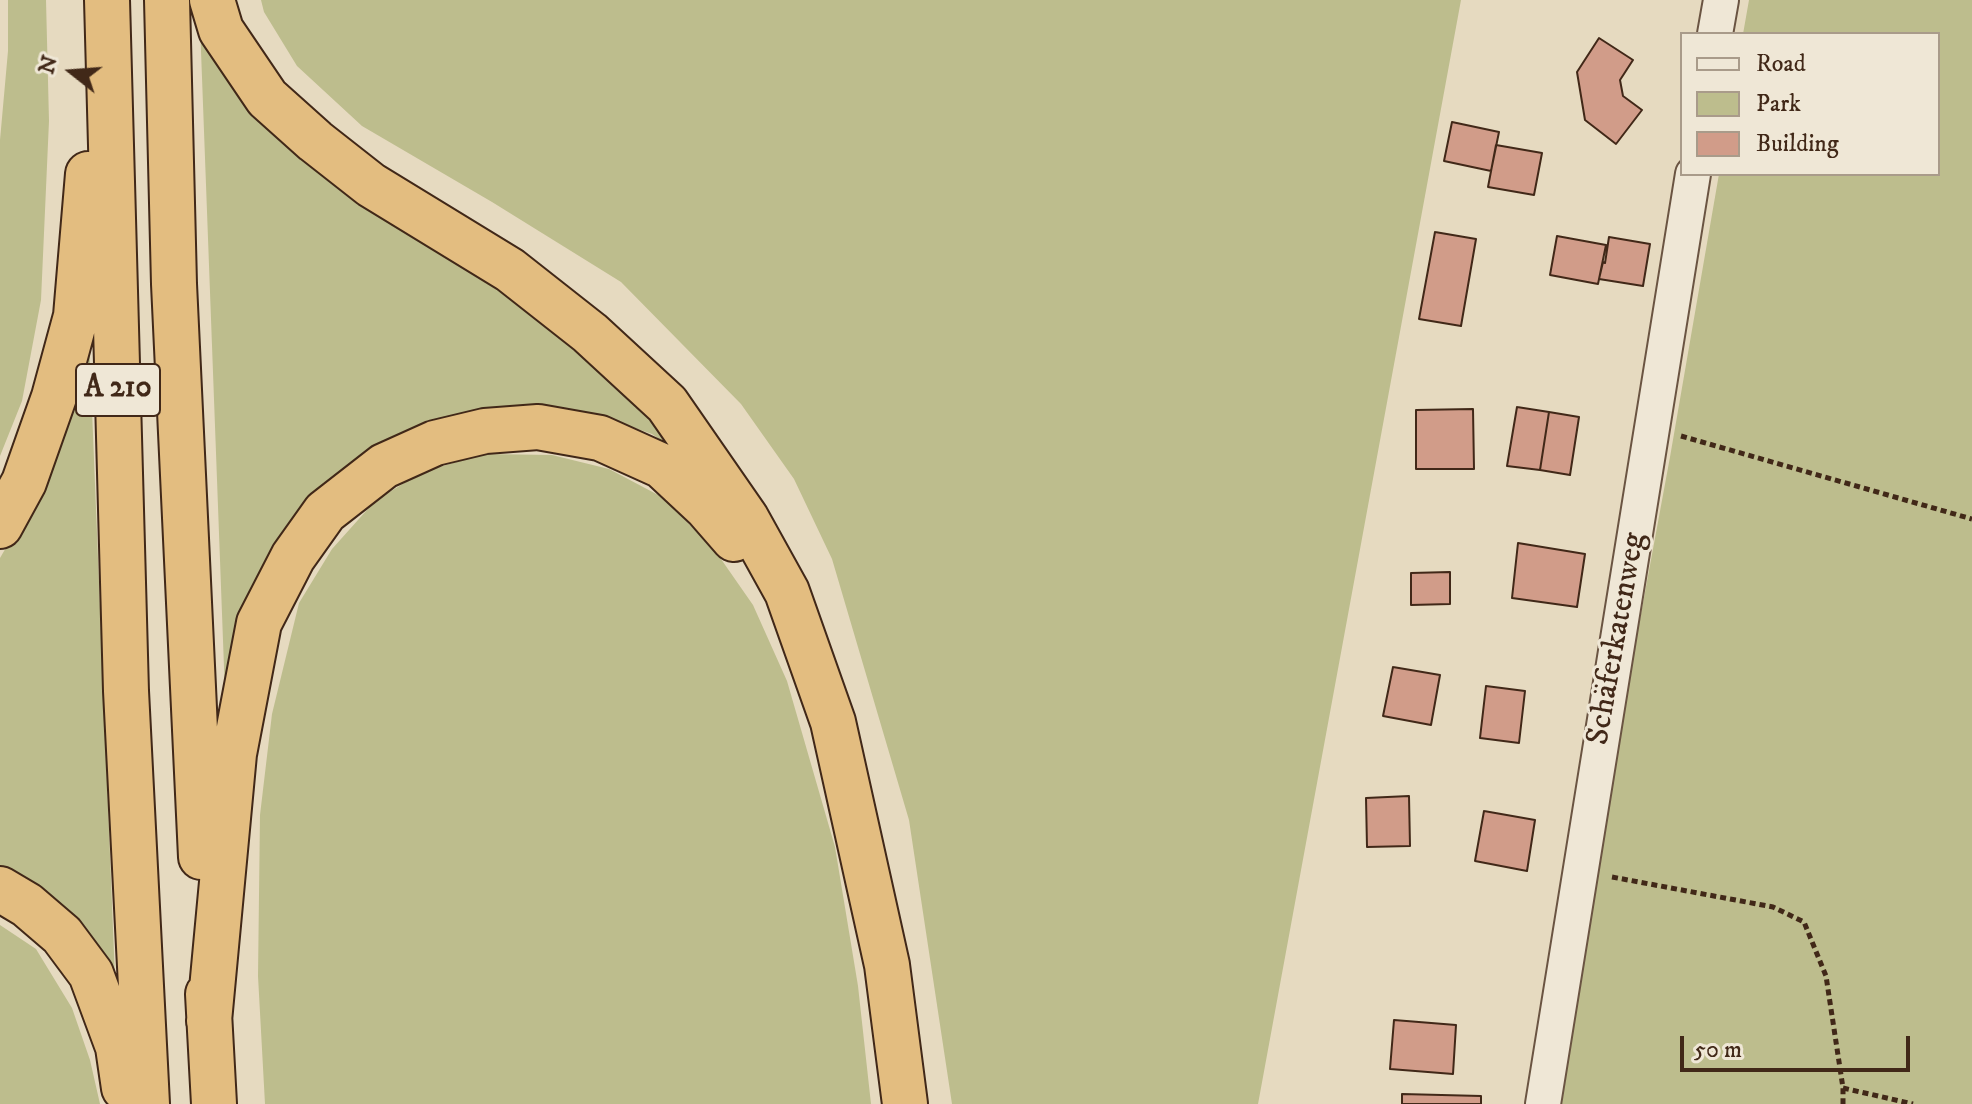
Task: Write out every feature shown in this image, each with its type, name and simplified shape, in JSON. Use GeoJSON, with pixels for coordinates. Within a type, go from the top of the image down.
{"type":"FeatureCollection","features":[{"type":"Feature","properties":{"kind":"highway"},"geometry":{"type":"LineString","coordinates":[[0,526],[24,482],[54,397],[76,316],[105,0]]}},
{"type":"Feature","properties":{"kind":"highway","name":"A 210"},"geometry":{"type":"LineString","coordinates":[[105,0],[126,691],[147,1104]]}},
{"type":"Feature","properties":{"kind":"highway","name":"A 210"},"geometry":{"type":"LineString","coordinates":[[167,0],[174,284],[214,1104]]}},
{"type":"Feature","properties":{"kind":"highway"},"geometry":{"type":"LineString","coordinates":[[212,0],[221,30],[267,98],[371,185],[510,270],[590,333],[667,404],[746,518],[787,592],[833,722],[887,965],[905,1104]]}},
{"type":"Feature","properties":{"kind":"highway"},"geometry":{"type":"LineString","coordinates":[[209,1021],[234,754],[259,623],[293,557],[325,512],[384,466],[435,443],[485,431],[538,427],[600,438],[662,466],[707,508],[740,546],[813,667]]}},
{"type":"Feature","properties":{"kind":"highway"},"geometry":{"type":"LineString","coordinates":[[0,889],[27,905],[62,935],[91,974],[118,1047],[127,1104]]}},
{"type":"Feature","properties":{"kind":"street"},"geometry":{"type":"LineString","coordinates":[[1715,32],[1721,0]]}},
{"type":"Feature","properties":{"kind":"street","name":"Schäferkatenweg"},"geometry":{"type":"LineString","coordinates":[[1543,1104],[1693,176]]}},
{"type":"Feature","properties":{"kind":"path"},"geometry":{"type":"LineString","coordinates":[[1653,428],[1972,519]]}},
{"type":"Feature","properties":{"kind":"path"},"geometry":{"type":"LineString","coordinates":[[1580,871],[1773,907],[1804,922],[1826,976],[1843,1104]]}},
{"type":"Feature","properties":{"kind":"path"},"geometry":{"type":"LineString","coordinates":[[1843,1088],[1913,1104]]}},
{"type":"Feature","properties":{"kind":"green space"},"geometry":{"type":"Polygon","coordinates":[[[8,0],[46,0],[49,121],[41,300],[22,401],[0,456],[0,140],[8,51],[8,0]]]}},
{"type":"Feature","properties":{"kind":"green space"},"geometry":{"type":"Polygon","coordinates":[[[261,0],[1461,0],[1258,1104],[952,1104],[909,820],[832,559],[794,479],[741,404],[621,282],[362,126],[297,66],[264,12],[261,0]]]}},
{"type":"Feature","properties":{"kind":"green space"},"geometry":{"type":"Polygon","coordinates":[[[1749,0],[1972,0],[1972,1104],[1562,1104],[1599,841],[1719,176],[1940,176],[1940,32],[1743,32],[1749,0]]]}},
{"type":"Feature","properties":{"kind":"green space"},"geometry":{"type":"Polygon","coordinates":[[[200,24],[580,338],[708,473],[652,434],[606,418],[546,408],[487,407],[442,418],[398,434],[356,458],[312,496],[279,536],[249,602],[225,694],[200,24]]]}},
{"type":"Feature","properties":{"kind":"green space"},"geometry":{"type":"Polygon","coordinates":[[[89,336],[115,978],[50,898],[0,867],[0,558],[18,527],[89,336]]]}},
{"type":"Feature","properties":{"kind":"green space"},"geometry":{"type":"Polygon","coordinates":[[[484,454],[552,455],[609,469],[662,497],[714,549],[753,605],[787,681],[835,847],[858,986],[871,1104],[265,1104],[258,976],[260,815],[272,714],[299,603],[332,549],[375,501],[422,472],[484,454]]]}},
{"type":"Feature","properties":{"kind":"green space"},"geometry":{"type":"Polygon","coordinates":[[[0,925],[36,949],[72,1008],[90,1060],[100,1104],[0,1104],[0,925]]]}},
{"type":"Feature","properties":{"kind":"building"},"geometry":{"type":"Polygon","coordinates":[[[1599,38],[1633,60],[1620,80],[1623,96],[1642,110],[1616,144],[1585,120],[1577,72],[1599,38]]]}},
{"type":"Feature","properties":{"kind":"building"},"geometry":{"type":"Polygon","coordinates":[[[1452,122],[1499,132],[1491,171],[1444,161],[1452,122]]]}},
{"type":"Feature","properties":{"kind":"building"},"geometry":{"type":"Polygon","coordinates":[[[1496,145],[1542,153],[1534,195],[1488,187],[1496,145]]]}},
{"type":"Feature","properties":{"kind":"building"},"geometry":{"type":"Polygon","coordinates":[[[1435,232],[1476,239],[1461,326],[1419,319],[1435,232]]]}},
{"type":"Feature","properties":{"kind":"building"},"geometry":{"type":"Polygon","coordinates":[[[1557,236],[1606,245],[1598,284],[1550,275],[1557,236]]]}},
{"type":"Feature","properties":{"kind":"building"},"geometry":{"type":"Polygon","coordinates":[[[1609,237],[1650,244],[1643,286],[1599,279],[1609,237]]]}},
{"type":"Feature","properties":{"kind":"building"},"geometry":{"type":"Polygon","coordinates":[[[1517,407],[1549,412],[1540,470],[1507,466],[1517,407]]]}},
{"type":"Feature","properties":{"kind":"building"},"geometry":{"type":"Polygon","coordinates":[[[1473,409],[1474,469],[1416,469],[1416,410],[1473,409]]]}},
{"type":"Feature","properties":{"kind":"building"},"geometry":{"type":"Polygon","coordinates":[[[1549,412],[1579,417],[1570,475],[1540,470],[1549,412]]]}},
{"type":"Feature","properties":{"kind":"building"},"geometry":{"type":"Polygon","coordinates":[[[1518,543],[1585,554],[1577,607],[1512,598],[1518,543]]]}},
{"type":"Feature","properties":{"kind":"building"},"geometry":{"type":"Polygon","coordinates":[[[1450,572],[1450,604],[1411,605],[1411,573],[1450,572]]]}},
{"type":"Feature","properties":{"kind":"building"},"geometry":{"type":"Polygon","coordinates":[[[1393,667],[1440,675],[1431,725],[1383,716],[1393,667]]]}},
{"type":"Feature","properties":{"kind":"building"},"geometry":{"type":"Polygon","coordinates":[[[1486,686],[1525,691],[1519,743],[1480,738],[1486,686]]]}},
{"type":"Feature","properties":{"kind":"building"},"geometry":{"type":"Polygon","coordinates":[[[1409,796],[1410,846],[1367,847],[1366,798],[1409,796]]]}},
{"type":"Feature","properties":{"kind":"building"},"geometry":{"type":"Polygon","coordinates":[[[1484,811],[1535,820],[1527,871],[1475,861],[1484,811]]]}},
{"type":"Feature","properties":{"kind":"building"},"geometry":{"type":"Polygon","coordinates":[[[1394,1020],[1456,1025],[1453,1074],[1390,1069],[1394,1020]]]}},
{"type":"Feature","properties":{"kind":"building"},"geometry":{"type":"Polygon","coordinates":[[[1402,1094],[1481,1096],[1481,1104],[1402,1104],[1402,1094]]]}}]}
